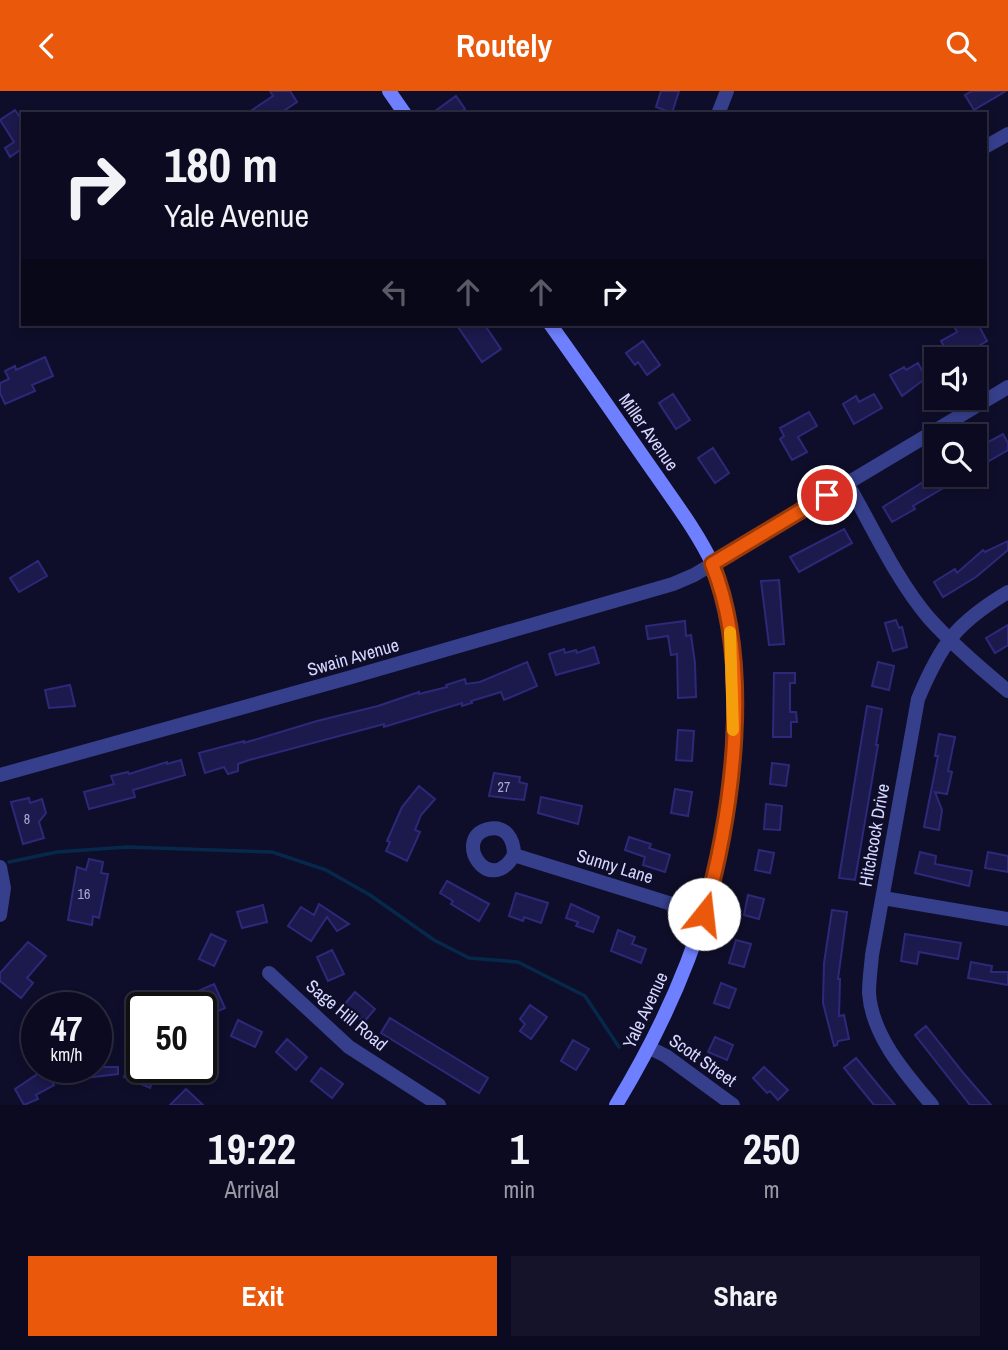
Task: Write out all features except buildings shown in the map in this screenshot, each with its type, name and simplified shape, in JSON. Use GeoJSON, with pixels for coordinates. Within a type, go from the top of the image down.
{"type":"FeatureCollection","features":[{"type":"Feature","properties":{"kind":"main road"},"geometry":{"type":"LineString","coordinates":[[389,91],[404,112]]}},
{"type":"Feature","properties":{"kind":"main road","name":"Miller Avenue"},"geometry":{"type":"LineString","coordinates":[[551,326],[681,511],[712,564]]}},
{"type":"Feature","properties":{"kind":"main road","name":"Yale Avenue"},"geometry":{"type":"LineString","coordinates":[[616,1105],[650,1048],[681,981],[716,874],[729,798],[734,725],[731,642],[722,587],[712,564]]}},
{"type":"Feature","properties":{"kind":"street"},"geometry":{"type":"LineString","coordinates":[[719,112],[727,91]]}},
{"type":"Feature","properties":{"kind":"street"},"geometry":{"type":"LineString","coordinates":[[987,146],[1008,134]]}},
{"type":"Feature","properties":{"kind":"street"},"geometry":{"type":"LineString","coordinates":[[712,564],[1008,387]]}},
{"type":"Feature","properties":{"kind":"street"},"geometry":{"type":"LineString","coordinates":[[847,483],[894,567],[927,615],[948,639],[1008,691]]}},
{"type":"Feature","properties":{"kind":"street","name":"Swain Avenue"},"geometry":{"type":"LineString","coordinates":[[0,775],[647,593],[694,575],[712,564]]}},
{"type":"Feature","properties":{"kind":"street","name":"Hitchcock Drive"},"geometry":{"type":"LineString","coordinates":[[932,1105],[907,1076],[882,1036],[869,993],[872,955],[918,699],[934,660],[948,639],[982,607],[1008,592]]}},
{"type":"Feature","properties":{"kind":"street","name":"Sunny Lane"},"geometry":{"type":"LineString","coordinates":[[514,855],[704,914]]}},
{"type":"Feature","properties":{"kind":"street"},"geometry":{"type":"LineString","coordinates":[[0,867],[4,888],[0,915]]}},
{"type":"Feature","properties":{"kind":"street"},"geometry":{"type":"LineString","coordinates":[[883,898],[1008,919]]}},
{"type":"Feature","properties":{"kind":"street","name":"Sage Hill Road"},"geometry":{"type":"LineString","coordinates":[[269,973],[349,1047],[439,1105]]}},
{"type":"Feature","properties":{"kind":"street","name":"Scott Street"},"geometry":{"type":"LineString","coordinates":[[650,1048],[666,1056],[733,1105]]}},
{"type":"Feature","properties":{"kind":"waterway"},"geometry":{"type":"LineString","coordinates":[[9,862],[57,852],[127,847],[272,852],[326,870],[370,895],[434,940],[469,958],[518,962],[585,996],[619,1047]]}},
{"type":"Feature","properties":{"kind":"slow traffic"},"geometry":{"type":"LineString","coordinates":[[730,632],[733,730]]}},
{"type":"Feature","properties":{"kind":"route"},"geometry":{"type":"LineString","coordinates":[[704,914],[723,839],[733,758],[731,642],[722,587],[712,564],[827,495]]}}]}
